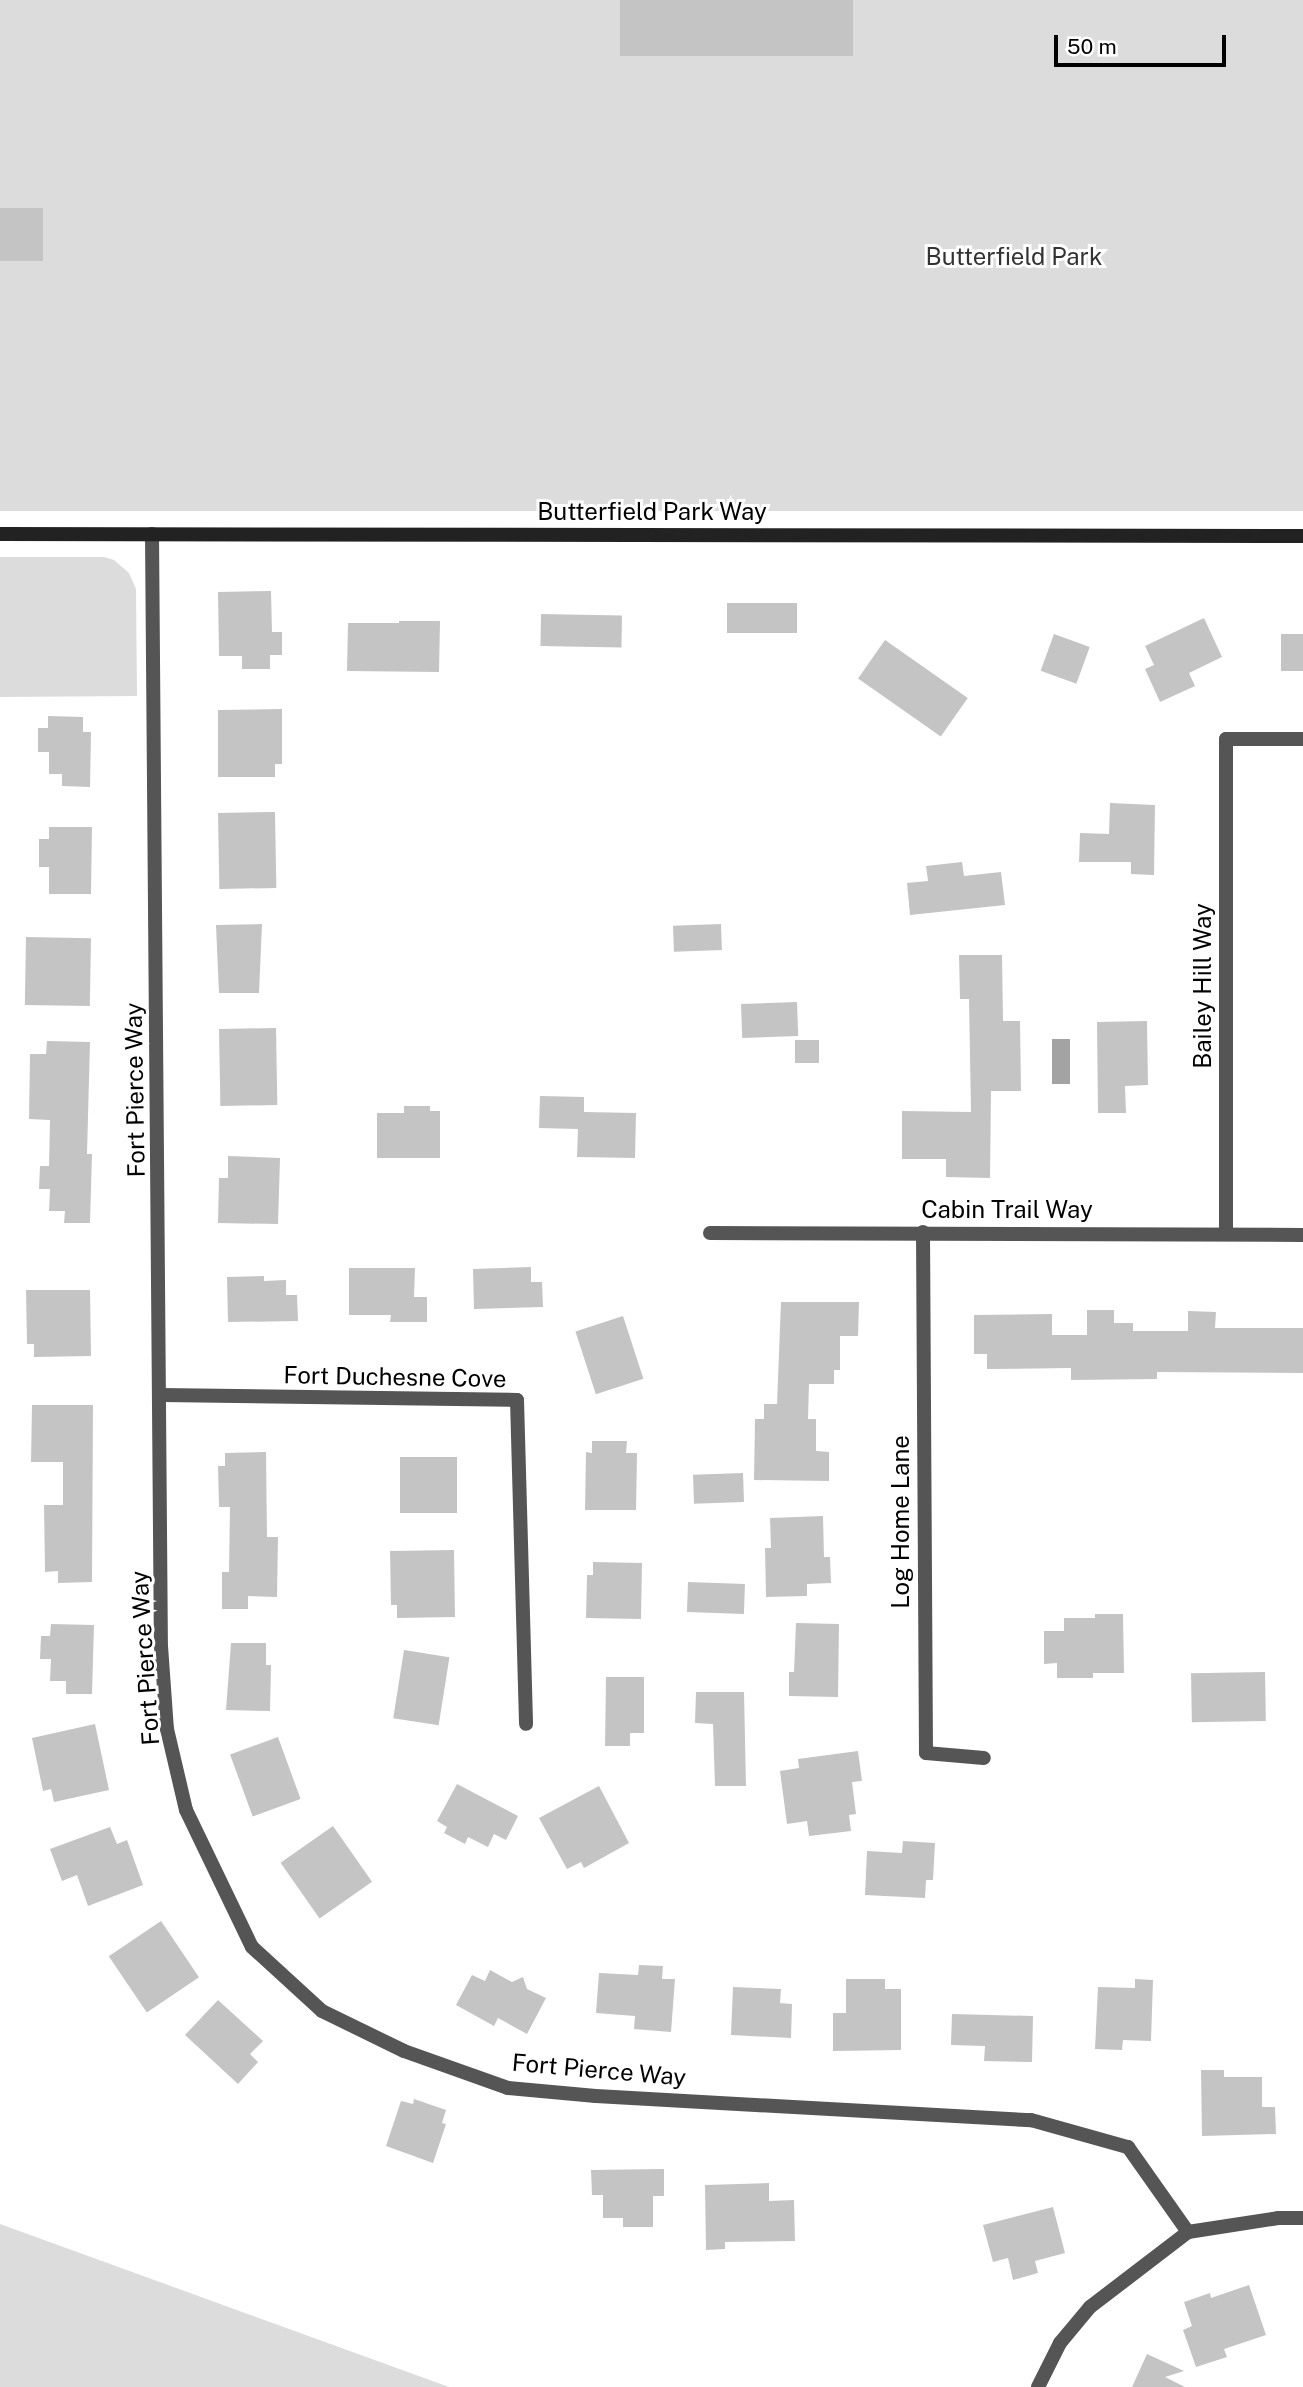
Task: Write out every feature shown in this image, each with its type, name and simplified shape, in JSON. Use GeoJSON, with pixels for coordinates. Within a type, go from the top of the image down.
{"type":"FeatureCollection","features":[{"type":"Feature","properties":{"kind":"street","name":"Butterfield Park Way"},"geometry":{"type":"LineString","coordinates":[[0,534],[1303,536]]}},
{"type":"Feature","properties":{"kind":"street","name":"Fort Pierce Way"},"geometry":{"type":"LineString","coordinates":[[152,534],[161,1646],[167,1728],[186,1810],[252,1947],[322,2011],[404,2051],[508,2088],[596,2096],[1031,2120],[1128,2147],[1188,2232]]}},
{"type":"Feature","properties":{"kind":"street","name":"Bailey Hill Way"},"geometry":{"type":"LineString","coordinates":[[1226,1233],[1226,739],[1303,739]]}},
{"type":"Feature","properties":{"kind":"street","name":"Cabin Trail Way"},"geometry":{"type":"LineString","coordinates":[[710,1233],[1303,1235]]}},
{"type":"Feature","properties":{"kind":"street","name":"Log Home Lane"},"geometry":{"type":"LineString","coordinates":[[923,1233],[926,1753],[984,1758]]}},
{"type":"Feature","properties":{"kind":"street","name":"Fort Duchesne Cove"},"geometry":{"type":"LineString","coordinates":[[160,1395],[517,1400],[526,1724]]}},
{"type":"Feature","properties":{"kind":"street"},"geometry":{"type":"LineString","coordinates":[[1038,2387],[1060,2343],[1090,2307],[1188,2232],[1278,2218],[1303,2218]]}},
{"type":"Feature","properties":{"kind":"green space","name":"Butterfield Park"},"geometry":{"type":"Polygon","coordinates":[[[0,0],[1303,0],[1303,511],[0,511],[0,0]]]}},
{"type":"Feature","properties":{"kind":"green space"},"geometry":{"type":"Polygon","coordinates":[[[0,557],[104,557],[114,560],[129,573],[136,589],[137,696],[0,697],[0,557]]]}},
{"type":"Feature","properties":{"kind":"green space"},"geometry":{"type":"Polygon","coordinates":[[[0,2224],[449,2387],[0,2387],[0,2224]]]}},
{"type":"Feature","properties":{"kind":"shaded area"},"geometry":{"type":"Polygon","coordinates":[[[1052,1039],[1070,1039],[1070,1084],[1052,1084],[1052,1039]]]}},
{"type":"Feature","properties":{"kind":"building"},"geometry":{"type":"Polygon","coordinates":[[[620,0],[853,0],[853,56],[620,56],[620,0]]]}},
{"type":"Feature","properties":{"kind":"building"},"geometry":{"type":"Polygon","coordinates":[[[0,208],[43,208],[43,261],[0,261],[0,208]]]}},
{"type":"Feature","properties":{"kind":"building"},"geometry":{"type":"Polygon","coordinates":[[[271,591],[272,632],[282,632],[282,655],[270,655],[270,669],[242,669],[242,656],[219,656],[218,592],[271,591]]]}},
{"type":"Feature","properties":{"kind":"building"},"geometry":{"type":"Polygon","coordinates":[[[727,603],[797,603],[797,633],[727,633],[727,603]]]}},
{"type":"Feature","properties":{"kind":"building"},"geometry":{"type":"Polygon","coordinates":[[[541,614],[622,615],[621,647],[540,646],[541,614]]]}},
{"type":"Feature","properties":{"kind":"building"},"geometry":{"type":"Polygon","coordinates":[[[1204,618],[1222,657],[1189,673],[1195,686],[1160,702],[1145,669],[1154,665],[1145,646],[1204,618]]]}},
{"type":"Feature","properties":{"kind":"building"},"geometry":{"type":"Polygon","coordinates":[[[440,621],[439,672],[347,671],[348,623],[440,621]]]}},
{"type":"Feature","properties":{"kind":"building"},"geometry":{"type":"Polygon","coordinates":[[[1054,634],[1090,647],[1076,684],[1041,671],[1054,634]]]}},
{"type":"Feature","properties":{"kind":"building"},"geometry":{"type":"Polygon","coordinates":[[[1281,634],[1303,634],[1303,671],[1281,671],[1281,634]]]}},
{"type":"Feature","properties":{"kind":"building"},"geometry":{"type":"Polygon","coordinates":[[[885,640],[968,698],[941,736],[858,679],[885,640]]]}},
{"type":"Feature","properties":{"kind":"building"},"geometry":{"type":"Polygon","coordinates":[[[282,709],[282,764],[275,764],[275,777],[218,777],[218,710],[282,709]]]}},
{"type":"Feature","properties":{"kind":"building"},"geometry":{"type":"Polygon","coordinates":[[[48,716],[83,717],[83,732],[91,732],[90,787],[62,786],[62,774],[49,774],[49,752],[38,752],[38,728],[48,728],[48,716]]]}},
{"type":"Feature","properties":{"kind":"building"},"geometry":{"type":"Polygon","coordinates":[[[1110,803],[1155,805],[1154,875],[1131,874],[1131,862],[1079,862],[1080,833],[1109,834],[1110,803]]]}},
{"type":"Feature","properties":{"kind":"building"},"geometry":{"type":"Polygon","coordinates":[[[275,812],[276,888],[219,889],[218,813],[275,812]]]}},
{"type":"Feature","properties":{"kind":"building"},"geometry":{"type":"Polygon","coordinates":[[[49,827],[92,827],[91,894],[49,894],[49,867],[39,867],[39,839],[49,839],[49,827]]]}},
{"type":"Feature","properties":{"kind":"building"},"geometry":{"type":"Polygon","coordinates":[[[962,862],[964,876],[1001,872],[1005,905],[910,915],[907,883],[928,881],[926,866],[962,862]]]}},
{"type":"Feature","properties":{"kind":"building"},"geometry":{"type":"Polygon","coordinates":[[[262,924],[259,993],[219,993],[216,925],[262,924]]]}},
{"type":"Feature","properties":{"kind":"building"},"geometry":{"type":"Polygon","coordinates":[[[721,924],[722,950],[674,952],[673,926],[721,924]]]}},
{"type":"Feature","properties":{"kind":"building"},"geometry":{"type":"Polygon","coordinates":[[[26,937],[91,938],[90,1006],[25,1005],[26,937]]]}},
{"type":"Feature","properties":{"kind":"building"},"geometry":{"type":"Polygon","coordinates":[[[959,955],[1002,955],[1003,1021],[1020,1021],[1021,1091],[991,1091],[990,1178],[946,1177],[946,1159],[902,1159],[902,1111],[971,1112],[969,999],[960,999],[959,955]]]}},
{"type":"Feature","properties":{"kind":"building"},"geometry":{"type":"Polygon","coordinates":[[[797,1002],[798,1036],[742,1038],[741,1004],[797,1002]]]}},
{"type":"Feature","properties":{"kind":"building"},"geometry":{"type":"Polygon","coordinates":[[[1147,1021],[1148,1085],[1125,1086],[1126,1113],[1098,1113],[1097,1022],[1147,1021]]]}},
{"type":"Feature","properties":{"kind":"building"},"geometry":{"type":"Polygon","coordinates":[[[276,1028],[277,1105],[220,1106],[219,1029],[276,1028]]]}},
{"type":"Feature","properties":{"kind":"building"},"geometry":{"type":"Polygon","coordinates":[[[795,1040],[819,1040],[819,1063],[795,1063],[795,1040]]]}},
{"type":"Feature","properties":{"kind":"building"},"geometry":{"type":"Polygon","coordinates":[[[47,1041],[90,1042],[87,1154],[92,1154],[90,1223],[64,1223],[65,1211],[49,1211],[50,1189],[39,1189],[40,1166],[49,1166],[50,1120],[29,1119],[30,1054],[46,1054],[47,1041]]]}},
{"type":"Feature","properties":{"kind":"building"},"geometry":{"type":"Polygon","coordinates":[[[540,1096],[584,1097],[584,1112],[636,1113],[635,1158],[577,1157],[578,1129],[539,1128],[540,1096]]]}},
{"type":"Feature","properties":{"kind":"building"},"geometry":{"type":"Polygon","coordinates":[[[404,1106],[430,1106],[430,1111],[440,1111],[440,1158],[377,1158],[377,1113],[404,1113],[404,1106]]]}},
{"type":"Feature","properties":{"kind":"building"},"geometry":{"type":"Polygon","coordinates":[[[228,1156],[280,1158],[278,1224],[218,1223],[219,1178],[228,1178],[228,1156]]]}},
{"type":"Feature","properties":{"kind":"building"},"geometry":{"type":"Polygon","coordinates":[[[531,1267],[531,1282],[542,1282],[543,1307],[474,1309],[473,1269],[531,1267]]]}},
{"type":"Feature","properties":{"kind":"building"},"geometry":{"type":"Polygon","coordinates":[[[349,1268],[415,1268],[414,1297],[427,1297],[427,1322],[390,1322],[391,1315],[349,1315],[349,1268]]]}},
{"type":"Feature","properties":{"kind":"building"},"geometry":{"type":"Polygon","coordinates":[[[264,1276],[264,1281],[286,1280],[286,1295],[297,1295],[298,1321],[228,1322],[227,1277],[264,1276]]]}},
{"type":"Feature","properties":{"kind":"building"},"geometry":{"type":"Polygon","coordinates":[[[26,1290],[90,1290],[91,1356],[34,1357],[34,1344],[27,1344],[26,1290]]]}},
{"type":"Feature","properties":{"kind":"building"},"geometry":{"type":"Polygon","coordinates":[[[781,1302],[859,1302],[858,1336],[840,1336],[840,1370],[834,1370],[834,1384],[809,1384],[808,1419],[816,1419],[816,1451],[829,1452],[829,1481],[754,1480],[755,1419],[764,1419],[764,1404],[777,1404],[781,1302]]]}},
{"type":"Feature","properties":{"kind":"building"},"geometry":{"type":"Polygon","coordinates":[[[1087,1310],[1114,1310],[1114,1323],[1133,1323],[1133,1331],[1188,1331],[1188,1311],[1216,1312],[1215,1328],[1303,1328],[1303,1373],[1157,1372],[1157,1379],[1071,1380],[1071,1368],[987,1369],[987,1354],[974,1354],[974,1315],[1052,1314],[1052,1335],[1087,1335],[1087,1310]]]}},
{"type":"Feature","properties":{"kind":"building"},"geometry":{"type":"Polygon","coordinates":[[[623,1316],[643,1379],[596,1394],[575,1331],[623,1316]]]}},
{"type":"Feature","properties":{"kind":"building"},"geometry":{"type":"Polygon","coordinates":[[[32,1405],[93,1405],[92,1582],[58,1583],[58,1571],[45,1572],[44,1505],[63,1505],[63,1462],[31,1462],[32,1405]]]}},
{"type":"Feature","properties":{"kind":"building"},"geometry":{"type":"Polygon","coordinates":[[[592,1441],[627,1441],[626,1453],[637,1453],[636,1510],[585,1510],[586,1452],[592,1453],[592,1441]]]}},
{"type":"Feature","properties":{"kind":"building"},"geometry":{"type":"Polygon","coordinates":[[[266,1452],[267,1537],[278,1537],[277,1597],[248,1596],[248,1609],[222,1609],[222,1572],[229,1572],[230,1507],[219,1507],[218,1466],[225,1466],[225,1453],[266,1452]]]}},
{"type":"Feature","properties":{"kind":"building"},"geometry":{"type":"Polygon","coordinates":[[[400,1457],[457,1457],[457,1513],[400,1513],[400,1457]]]}},
{"type":"Feature","properties":{"kind":"building"},"geometry":{"type":"Polygon","coordinates":[[[743,1473],[744,1502],[694,1504],[693,1475],[743,1473]]]}},
{"type":"Feature","properties":{"kind":"building"},"geometry":{"type":"Polygon","coordinates":[[[823,1516],[824,1557],[830,1557],[831,1583],[807,1584],[807,1596],[766,1597],[765,1548],[771,1548],[770,1518],[823,1516]]]}},
{"type":"Feature","properties":{"kind":"building"},"geometry":{"type":"Polygon","coordinates":[[[454,1550],[455,1617],[397,1618],[397,1605],[391,1605],[390,1551],[454,1550]]]}},
{"type":"Feature","properties":{"kind":"building"},"geometry":{"type":"Polygon","coordinates":[[[593,1562],[642,1563],[641,1619],[586,1618],[587,1575],[593,1575],[593,1562]]]}},
{"type":"Feature","properties":{"kind":"building"},"geometry":{"type":"Polygon","coordinates":[[[688,1582],[745,1584],[744,1614],[687,1612],[688,1582]]]}},
{"type":"Feature","properties":{"kind":"building"},"geometry":{"type":"Polygon","coordinates":[[[1095,1614],[1123,1614],[1124,1673],[1093,1673],[1093,1678],[1057,1678],[1057,1663],[1044,1664],[1044,1631],[1064,1631],[1064,1618],[1095,1618],[1095,1614]]]}},
{"type":"Feature","properties":{"kind":"building"},"geometry":{"type":"Polygon","coordinates":[[[796,1623],[839,1624],[838,1697],[789,1696],[789,1672],[794,1672],[796,1623]]]}},
{"type":"Feature","properties":{"kind":"building"},"geometry":{"type":"Polygon","coordinates":[[[51,1624],[94,1625],[92,1694],[66,1694],[66,1681],[50,1681],[51,1659],[40,1659],[41,1636],[50,1636],[51,1624]]]}},
{"type":"Feature","properties":{"kind":"building"},"geometry":{"type":"Polygon","coordinates":[[[231,1643],[266,1643],[266,1665],[271,1665],[270,1711],[226,1710],[231,1643]]]}},
{"type":"Feature","properties":{"kind":"building"},"geometry":{"type":"Polygon","coordinates":[[[404,1650],[449,1657],[439,1725],[393,1718],[404,1650]]]}},
{"type":"Feature","properties":{"kind":"building"},"geometry":{"type":"Polygon","coordinates":[[[1265,1672],[1266,1721],[1192,1722],[1191,1673],[1265,1672]]]}},
{"type":"Feature","properties":{"kind":"building"},"geometry":{"type":"Polygon","coordinates":[[[606,1677],[644,1677],[644,1733],[630,1733],[630,1746],[605,1746],[606,1677]]]}},
{"type":"Feature","properties":{"kind":"building"},"geometry":{"type":"Polygon","coordinates":[[[696,1692],[744,1692],[746,1786],[715,1786],[713,1724],[695,1723],[696,1692]]]}},
{"type":"Feature","properties":{"kind":"building"},"geometry":{"type":"Polygon","coordinates":[[[95,1724],[109,1790],[54,1802],[51,1789],[43,1791],[32,1738],[95,1724]]]}},
{"type":"Feature","properties":{"kind":"building"},"geometry":{"type":"Polygon","coordinates":[[[278,1737],[301,1799],[253,1816],[230,1754],[278,1737]]]}},
{"type":"Feature","properties":{"kind":"building"},"geometry":{"type":"Polygon","coordinates":[[[858,1751],[862,1781],[852,1782],[856,1814],[849,1815],[851,1831],[809,1836],[807,1821],[787,1824],[780,1771],[799,1768],[798,1759],[858,1751]]]}},
{"type":"Feature","properties":{"kind":"building"},"geometry":{"type":"Polygon","coordinates":[[[457,1784],[518,1816],[506,1840],[494,1834],[488,1847],[468,1837],[465,1844],[444,1833],[447,1827],[437,1821],[457,1784]]]}},
{"type":"Feature","properties":{"kind":"building"},"geometry":{"type":"Polygon","coordinates":[[[599,1786],[629,1843],[584,1868],[581,1862],[567,1869],[539,1818],[599,1786]]]}},
{"type":"Feature","properties":{"kind":"building"},"geometry":{"type":"Polygon","coordinates":[[[333,1826],[372,1882],[320,1918],[281,1863],[333,1826]]]}},
{"type":"Feature","properties":{"kind":"building"},"geometry":{"type":"Polygon","coordinates":[[[110,1827],[117,1844],[127,1840],[143,1885],[88,1906],[77,1875],[62,1881],[50,1849],[110,1827]]]}},
{"type":"Feature","properties":{"kind":"building"},"geometry":{"type":"Polygon","coordinates":[[[903,1841],[935,1843],[933,1880],[926,1880],[925,1898],[865,1895],[867,1851],[902,1853],[903,1841]]]}},
{"type":"Feature","properties":{"kind":"building"},"geometry":{"type":"Polygon","coordinates":[[[161,1921],[199,1977],[147,2013],[109,1956],[161,1921]]]}},
{"type":"Feature","properties":{"kind":"building"},"geometry":{"type":"Polygon","coordinates":[[[639,1965],[663,1966],[662,1979],[675,1979],[671,2032],[634,2029],[635,2016],[596,2013],[599,1973],[638,1975],[639,1965]]]}},
{"type":"Feature","properties":{"kind":"building"},"geometry":{"type":"Polygon","coordinates":[[[490,1970],[512,1982],[523,1977],[527,1989],[546,1998],[527,2034],[498,2018],[494,2026],[456,2005],[472,1975],[485,1981],[490,1970]]]}},
{"type":"Feature","properties":{"kind":"building"},"geometry":{"type":"Polygon","coordinates":[[[846,1979],[885,1979],[885,1989],[901,1989],[901,2050],[833,2051],[833,2013],[846,2013],[846,1979]]]}},
{"type":"Feature","properties":{"kind":"building"},"geometry":{"type":"Polygon","coordinates":[[[1135,1979],[1153,1980],[1151,2041],[1123,2040],[1122,2050],[1095,2049],[1098,1987],[1135,1988],[1135,1979]]]}},
{"type":"Feature","properties":{"kind":"building"},"geometry":{"type":"Polygon","coordinates":[[[733,1987],[781,1989],[780,2003],[792,2004],[791,2038],[731,2035],[733,1987]]]}},
{"type":"Feature","properties":{"kind":"building"},"geometry":{"type":"Polygon","coordinates":[[[218,2000],[263,2041],[250,2054],[258,2062],[238,2084],[185,2035],[218,2000]]]}},
{"type":"Feature","properties":{"kind":"building"},"geometry":{"type":"Polygon","coordinates":[[[952,2014],[1033,2016],[1032,2062],[984,2061],[985,2046],[951,2045],[952,2014]]]}},
{"type":"Feature","properties":{"kind":"building"},"geometry":{"type":"Polygon","coordinates":[[[1201,2070],[1224,2070],[1224,2077],[1262,2077],[1262,2107],[1275,2107],[1276,2134],[1202,2136],[1201,2070]]]}},
{"type":"Feature","properties":{"kind":"building"},"geometry":{"type":"Polygon","coordinates":[[[414,2099],[446,2110],[442,2123],[446,2124],[433,2163],[386,2146],[401,2101],[413,2104],[414,2099]]]}},
{"type":"Feature","properties":{"kind":"building"},"geometry":{"type":"Polygon","coordinates":[[[664,2169],[664,2196],[653,2196],[653,2227],[623,2227],[623,2218],[603,2218],[603,2195],[592,2195],[591,2170],[664,2169]]]}},
{"type":"Feature","properties":{"kind":"building"},"geometry":{"type":"Polygon","coordinates":[[[769,2183],[769,2201],[794,2200],[795,2241],[725,2242],[725,2249],[706,2250],[705,2185],[769,2183]]]}},
{"type":"Feature","properties":{"kind":"building"},"geometry":{"type":"Polygon","coordinates":[[[1053,2207],[1065,2253],[1035,2261],[1038,2273],[1013,2280],[1008,2258],[993,2262],[983,2225],[1053,2207]]]}},
{"type":"Feature","properties":{"kind":"building"},"geometry":{"type":"Polygon","coordinates":[[[1249,2285],[1266,2335],[1224,2349],[1227,2357],[1196,2367],[1183,2330],[1192,2326],[1184,2302],[1210,2293],[1211,2298],[1249,2285]]]}},
{"type":"Feature","properties":{"kind":"building"},"geometry":{"type":"Polygon","coordinates":[[[1147,2354],[1184,2371],[1165,2377],[1185,2387],[1132,2387],[1147,2354]]]}}]}
